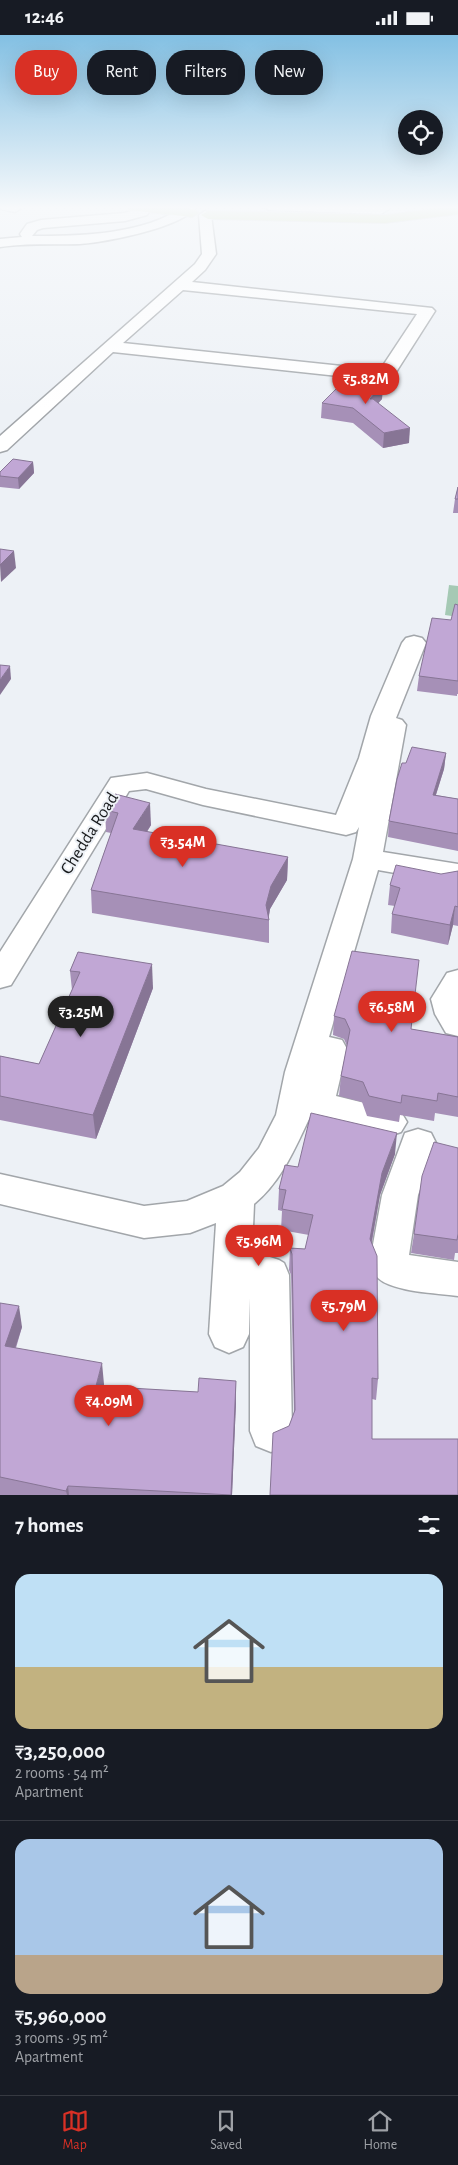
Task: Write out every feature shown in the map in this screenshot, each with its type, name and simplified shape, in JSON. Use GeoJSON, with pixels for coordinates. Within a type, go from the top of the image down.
{"type":"FeatureCollection","features":[{"type":"Feature","properties":{"kind":"street"},"geometry":{"type":"LineString","coordinates":[[0,447],[192,274]]}},
{"type":"Feature","properties":{"kind":"street"},"geometry":{"type":"LineString","coordinates":[[111,347],[385,377],[427,311],[182,283]]}},
{"type":"Feature","properties":{"kind":"street","name":"Chedda Road"},"geometry":{"type":"LineString","coordinates":[[0,977],[120,784],[147,781],[203,797],[346,826],[372,758],[384,716],[414,643]]}},
{"type":"Feature","properties":{"kind":"street"},"geometry":{"type":"LineString","coordinates":[[393,725],[367,859],[319,1066],[318,1103],[329,1117],[434,1146],[400,1195],[389,1261],[390,1265],[397,1270],[458,1279]]}},
{"type":"Feature","properties":{"kind":"street"},"geometry":{"type":"LineString","coordinates":[[367,859],[458,874]]}},
{"type":"Feature","properties":{"kind":"street"},"geometry":{"type":"LineString","coordinates":[[458,981],[448,999],[451,1014],[458,1024]]}},
{"type":"Feature","properties":{"kind":"street"},"geometry":{"type":"LineString","coordinates":[[0,1189],[144,1222],[190,1217],[236,1197],[253,1183],[272,1158],[319,1066]]}},
{"type":"Feature","properties":{"kind":"street"},"geometry":{"type":"LineString","coordinates":[[293,1115],[389,1122]]}},
{"type":"Feature","properties":{"kind":"street"},"geometry":{"type":"LineString","coordinates":[[229,1335],[236,1197]]}},
{"type":"Feature","properties":{"kind":"street"},"geometry":{"type":"LineString","coordinates":[[232,1267],[264,1270],[270,1275],[271,1431]]}},
{"type":"Feature","properties":{"kind":"green space"},"geometry":{"type":"Polygon","coordinates":[[[449,585],[458,586],[458,617],[445,615],[449,585]]]}},
{"type":"Feature","properties":{"kind":"building"},"geometry":{"type":"Polygon","coordinates":[[[362,381],[383,384],[370,399],[373,399],[410,428],[384,433],[353,408],[322,403],[341,384],[357,387],[362,381]]]}},
{"type":"Feature","properties":{"kind":"building"},"geometry":{"type":"Polygon","coordinates":[[[13,459],[33,462],[18,478],[0,476],[0,472],[13,459]]]}},
{"type":"Feature","properties":{"kind":"building"},"geometry":{"type":"Polygon","coordinates":[[[458,487],[458,499],[455,499],[458,487]]]}},
{"type":"Feature","properties":{"kind":"building"},"geometry":{"type":"Polygon","coordinates":[[[0,549],[14,551],[0,565],[0,549]]]}},
{"type":"Feature","properties":{"kind":"building"},"geometry":{"type":"Polygon","coordinates":[[[455,604],[458,605],[458,681],[419,676],[432,618],[451,620],[455,604]]]}},
{"type":"Feature","properties":{"kind":"building"},"geometry":{"type":"Polygon","coordinates":[[[0,665],[10,666],[0,680],[0,665]]]}},
{"type":"Feature","properties":{"kind":"building"},"geometry":{"type":"Polygon","coordinates":[[[412,747],[446,753],[433,795],[458,799],[458,834],[389,821],[397,779],[402,763],[406,763],[412,747]]]}},
{"type":"Feature","properties":{"kind":"building"},"geometry":{"type":"Polygon","coordinates":[[[115,794],[150,803],[133,829],[288,857],[271,886],[266,905],[269,920],[91,890],[118,813],[105,810],[115,794]]]}},
{"type":"Feature","properties":{"kind":"building"},"geometry":{"type":"Polygon","coordinates":[[[396,865],[441,874],[458,871],[458,907],[455,906],[450,925],[392,914],[400,888],[390,885],[396,865]]]}},
{"type":"Feature","properties":{"kind":"building"},"geometry":{"type":"Polygon","coordinates":[[[352,951],[419,960],[411,1029],[458,1037],[458,1097],[438,1093],[437,1101],[402,1095],[401,1103],[369,1096],[363,1082],[341,1076],[350,1030],[345,1019],[334,1016],[352,951]]]}},
{"type":"Feature","properties":{"kind":"building"},"geometry":{"type":"Polygon","coordinates":[[[78,952],[152,964],[93,1115],[0,1096],[0,1056],[39,1064],[80,972],[70,971],[78,952]]]}},
{"type":"Feature","properties":{"kind":"building"},"geometry":{"type":"Polygon","coordinates":[[[311,1113],[397,1133],[382,1173],[370,1239],[377,1256],[378,1379],[372,1378],[372,1439],[458,1439],[458,1495],[270,1495],[273,1433],[289,1426],[295,1410],[292,1254],[290,1248],[305,1249],[313,1215],[282,1209],[286,1190],[279,1189],[285,1165],[298,1167],[311,1113]]]}},
{"type":"Feature","properties":{"kind":"building"},"geometry":{"type":"Polygon","coordinates":[[[434,1142],[458,1148],[457,1240],[414,1234],[422,1176],[434,1142]]]}},
{"type":"Feature","properties":{"kind":"building"},"geometry":{"type":"Polygon","coordinates":[[[0,1303],[19,1306],[5,1346],[102,1363],[96,1386],[198,1392],[199,1378],[236,1381],[231,1495],[68,1486],[66,1491],[0,1477],[0,1303]]]}}]}
